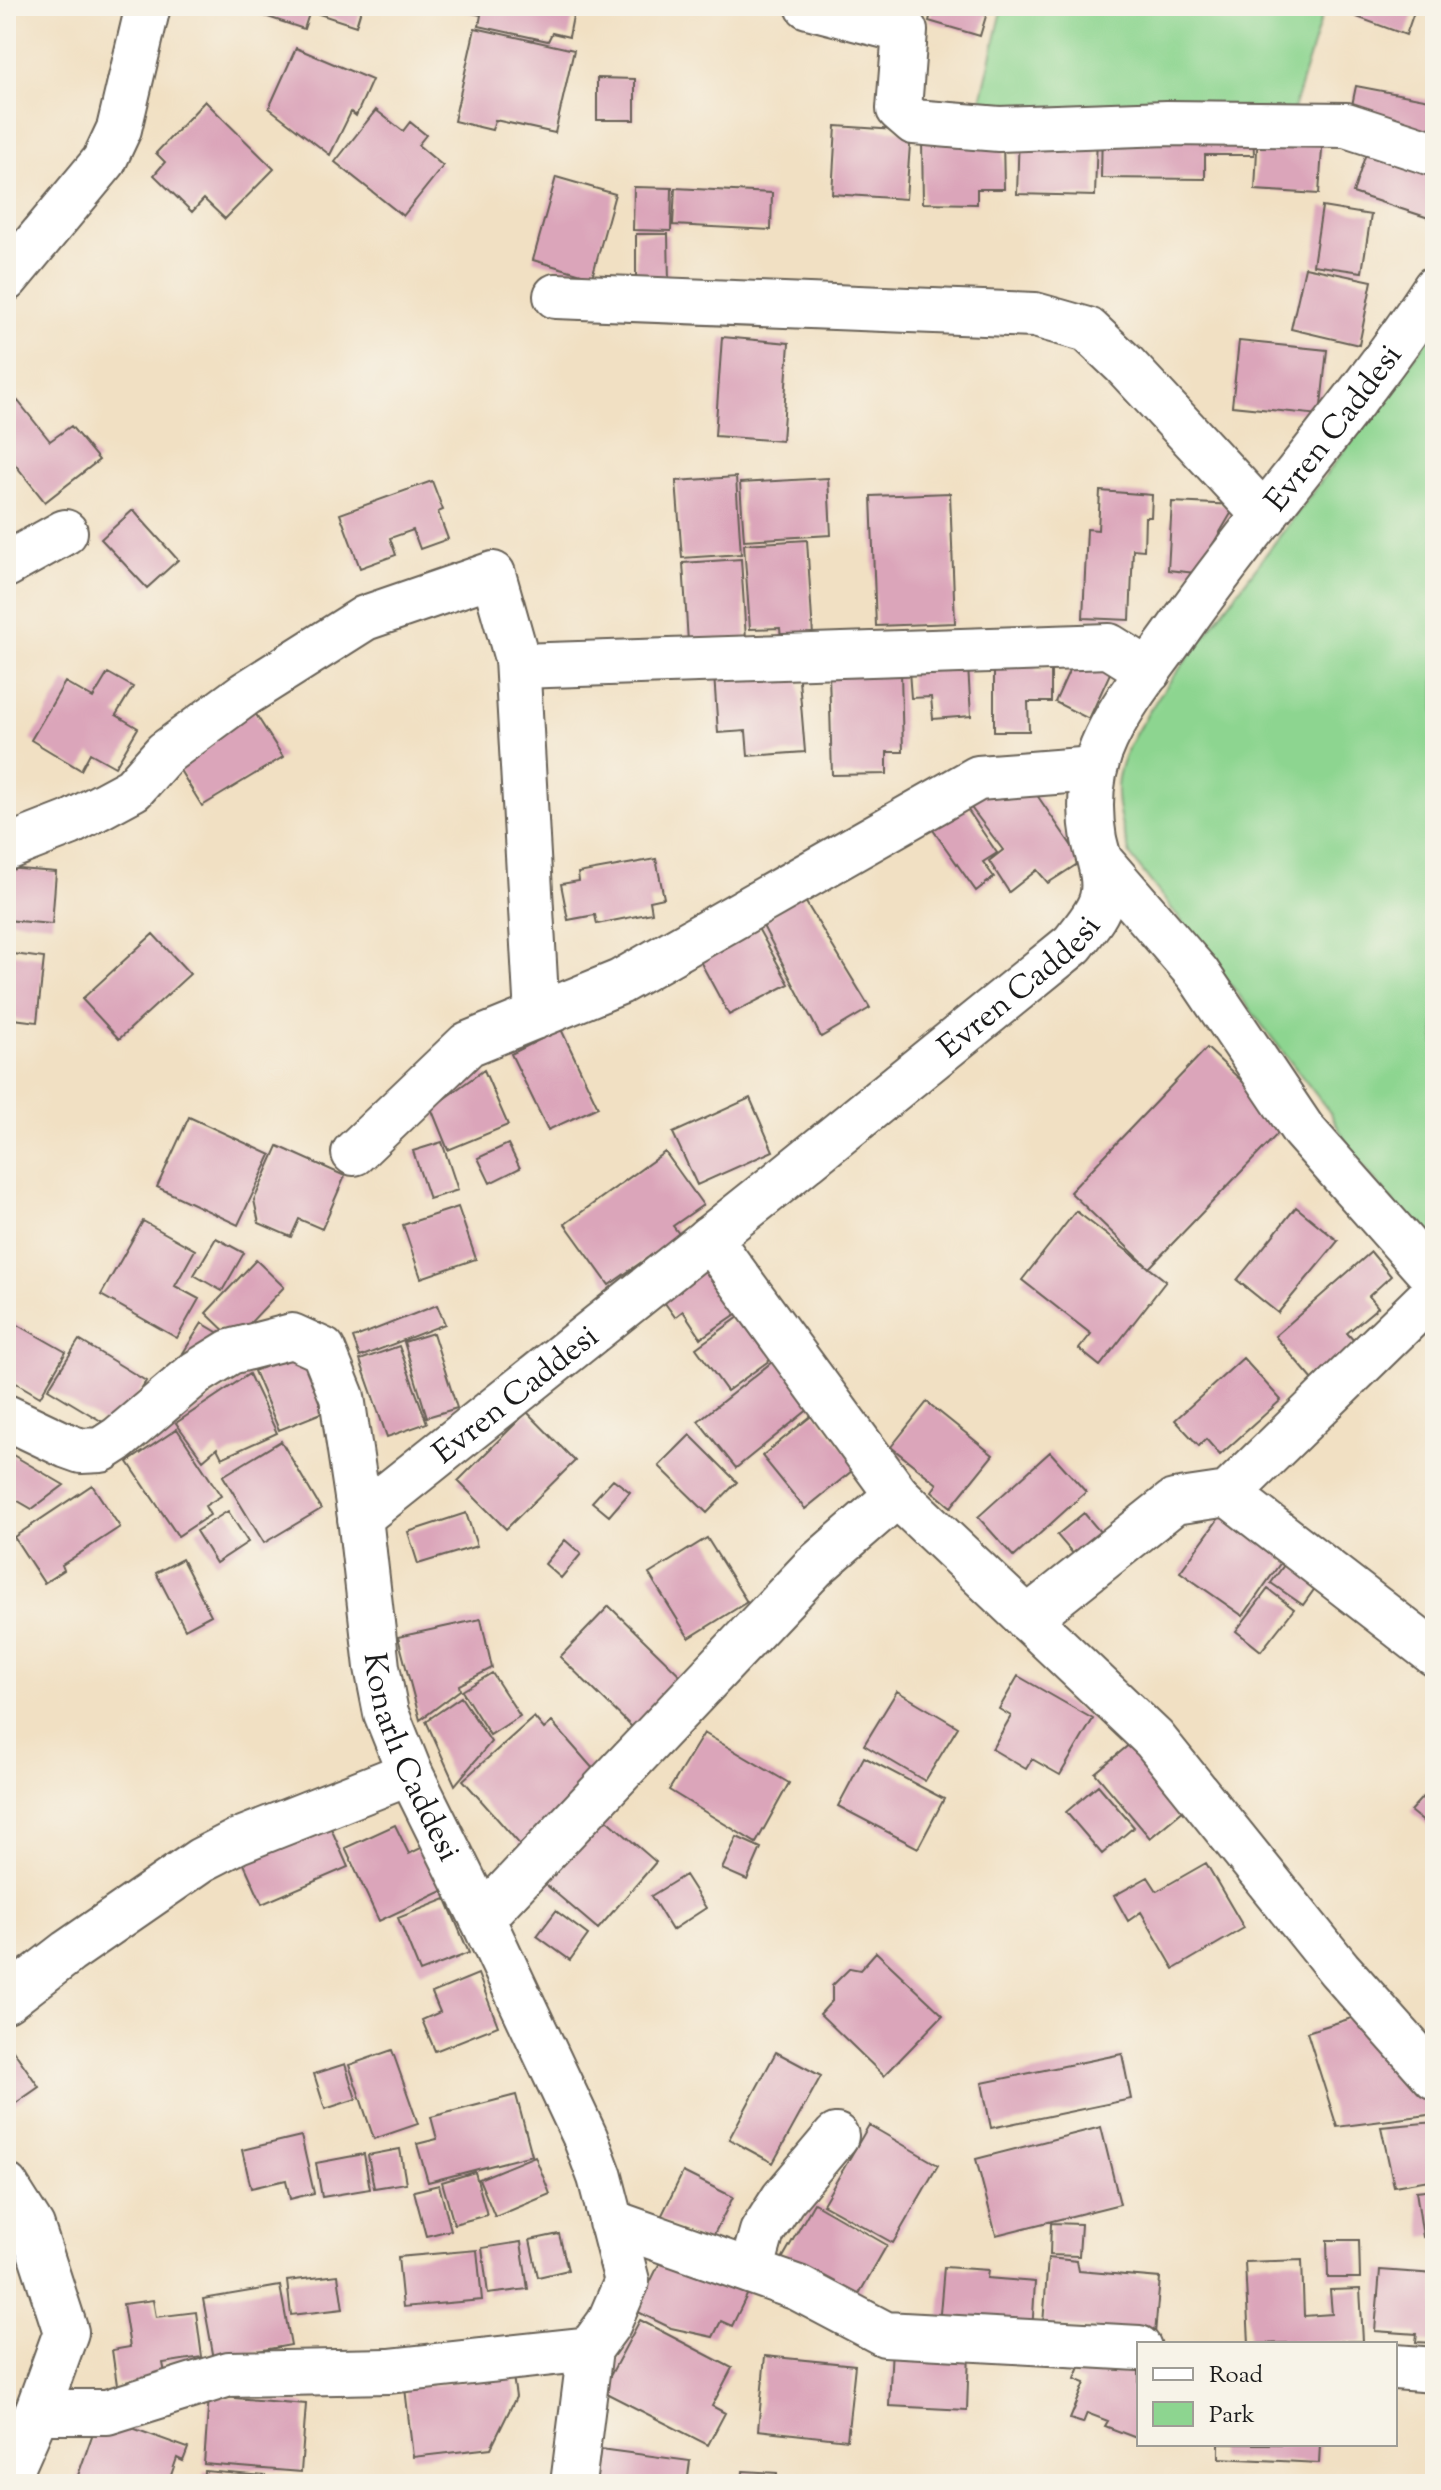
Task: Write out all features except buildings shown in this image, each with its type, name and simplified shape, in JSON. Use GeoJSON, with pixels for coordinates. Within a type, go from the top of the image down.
{"type":"FeatureCollection","features":[{"type":"Feature","properties":{"kind":"street"},"geometry":{"type":"LineString","coordinates":[[6,279],[104,161],[119,129],[148,6]]}},
{"type":"Feature","properties":{"kind":"street"},"geometry":{"type":"LineString","coordinates":[[808,6],[905,31],[899,109],[914,122],[999,129],[1167,123],[1346,125],[1435,154]]}},
{"type":"Feature","properties":{"kind":"street","name":"Evren Caddesi"},"geometry":{"type":"LineString","coordinates":[[360,1517],[1073,944],[1092,919],[1102,897],[1102,863],[1094,840],[1091,807],[1094,769],[1106,737],[1132,693],[1202,596],[1380,365],[1435,288]]}},
{"type":"Feature","properties":{"kind":"street"},"geometry":{"type":"LineString","coordinates":[[556,296],[1035,315],[1088,330],[1124,364],[1265,516]]}},
{"type":"Feature","properties":{"kind":"street"},"geometry":{"type":"LineString","coordinates":[[6,565],[65,532]]}},
{"type":"Feature","properties":{"kind":"street"},"geometry":{"type":"LineString","coordinates":[[6,848],[70,823],[133,789],[165,753],[245,694],[365,618],[493,574],[519,666],[1109,646],[1149,671]]}},
{"type":"Feature","properties":{"kind":"street"},"geometry":{"type":"LineString","coordinates":[[517,659],[537,1016]]}},
{"type":"Feature","properties":{"kind":"street"},"geometry":{"type":"LineString","coordinates":[[354,1153],[468,1044],[620,982],[978,778],[1094,769]]}},
{"type":"Feature","properties":{"kind":"street"},"geometry":{"type":"LineString","coordinates":[[1102,863],[1198,974],[1303,1130],[1435,1279]]}},
{"type":"Feature","properties":{"kind":"street"},"geometry":{"type":"LineString","coordinates":[[709,1238],[897,1495],[1154,1739],[1339,1969],[1435,2077]]}},
{"type":"Feature","properties":{"kind":"street"},"geometry":{"type":"LineString","coordinates":[[1027,1619],[1174,1502],[1228,1494],[1435,1292]]}},
{"type":"Feature","properties":{"kind":"street","name":"Konarlı Caddesi"},"geometry":{"type":"LineString","coordinates":[[6,1417],[81,1451],[101,1450],[196,1373],[230,1352],[292,1336],[323,1350],[342,1397],[386,1713],[410,1773],[585,2137],[600,2177],[627,2281],[609,2323],[590,2349],[573,2484]]}},
{"type":"Feature","properties":{"kind":"street"},"geometry":{"type":"LineString","coordinates":[[1228,1494],[1435,1654]]}},
{"type":"Feature","properties":{"kind":"street"},"geometry":{"type":"LineString","coordinates":[[482,1918],[814,1567],[897,1495]]}},
{"type":"Feature","properties":{"kind":"street"},"geometry":{"type":"LineString","coordinates":[[6,2000],[68,1952],[201,1860],[250,1836],[410,1773]]}},
{"type":"Feature","properties":{"kind":"street"},"geometry":{"type":"LineString","coordinates":[[751,2271],[762,2232],[783,2199],[836,2136]]}},
{"type":"Feature","properties":{"kind":"street"},"geometry":{"type":"LineString","coordinates":[[6,2186],[32,2227],[66,2332],[37,2412],[6,2482]]}},
{"type":"Feature","properties":{"kind":"street"},"geometry":{"type":"LineString","coordinates":[[611,2222],[798,2288],[885,2334],[1137,2348]]}},
{"type":"Feature","properties":{"kind":"street"},"geometry":{"type":"LineString","coordinates":[[37,2412],[107,2412],[229,2374],[389,2371],[590,2349]]}},
{"type":"Feature","properties":{"kind":"street"},"geometry":{"type":"LineString","coordinates":[[1397,2367],[1435,2370]]}},
{"type":"Feature","properties":{"kind":"green space"},"geometry":{"type":"Polygon","coordinates":[[[1003,6],[1325,6],[1293,110],[979,109],[1003,6]]]}},
{"type":"Feature","properties":{"kind":"green space"},"geometry":{"type":"Polygon","coordinates":[[[1435,330],[1435,1254],[1350,1150],[1331,1114],[1130,855],[1119,813],[1117,787],[1127,751],[1159,696],[1435,330]]]}}]}
